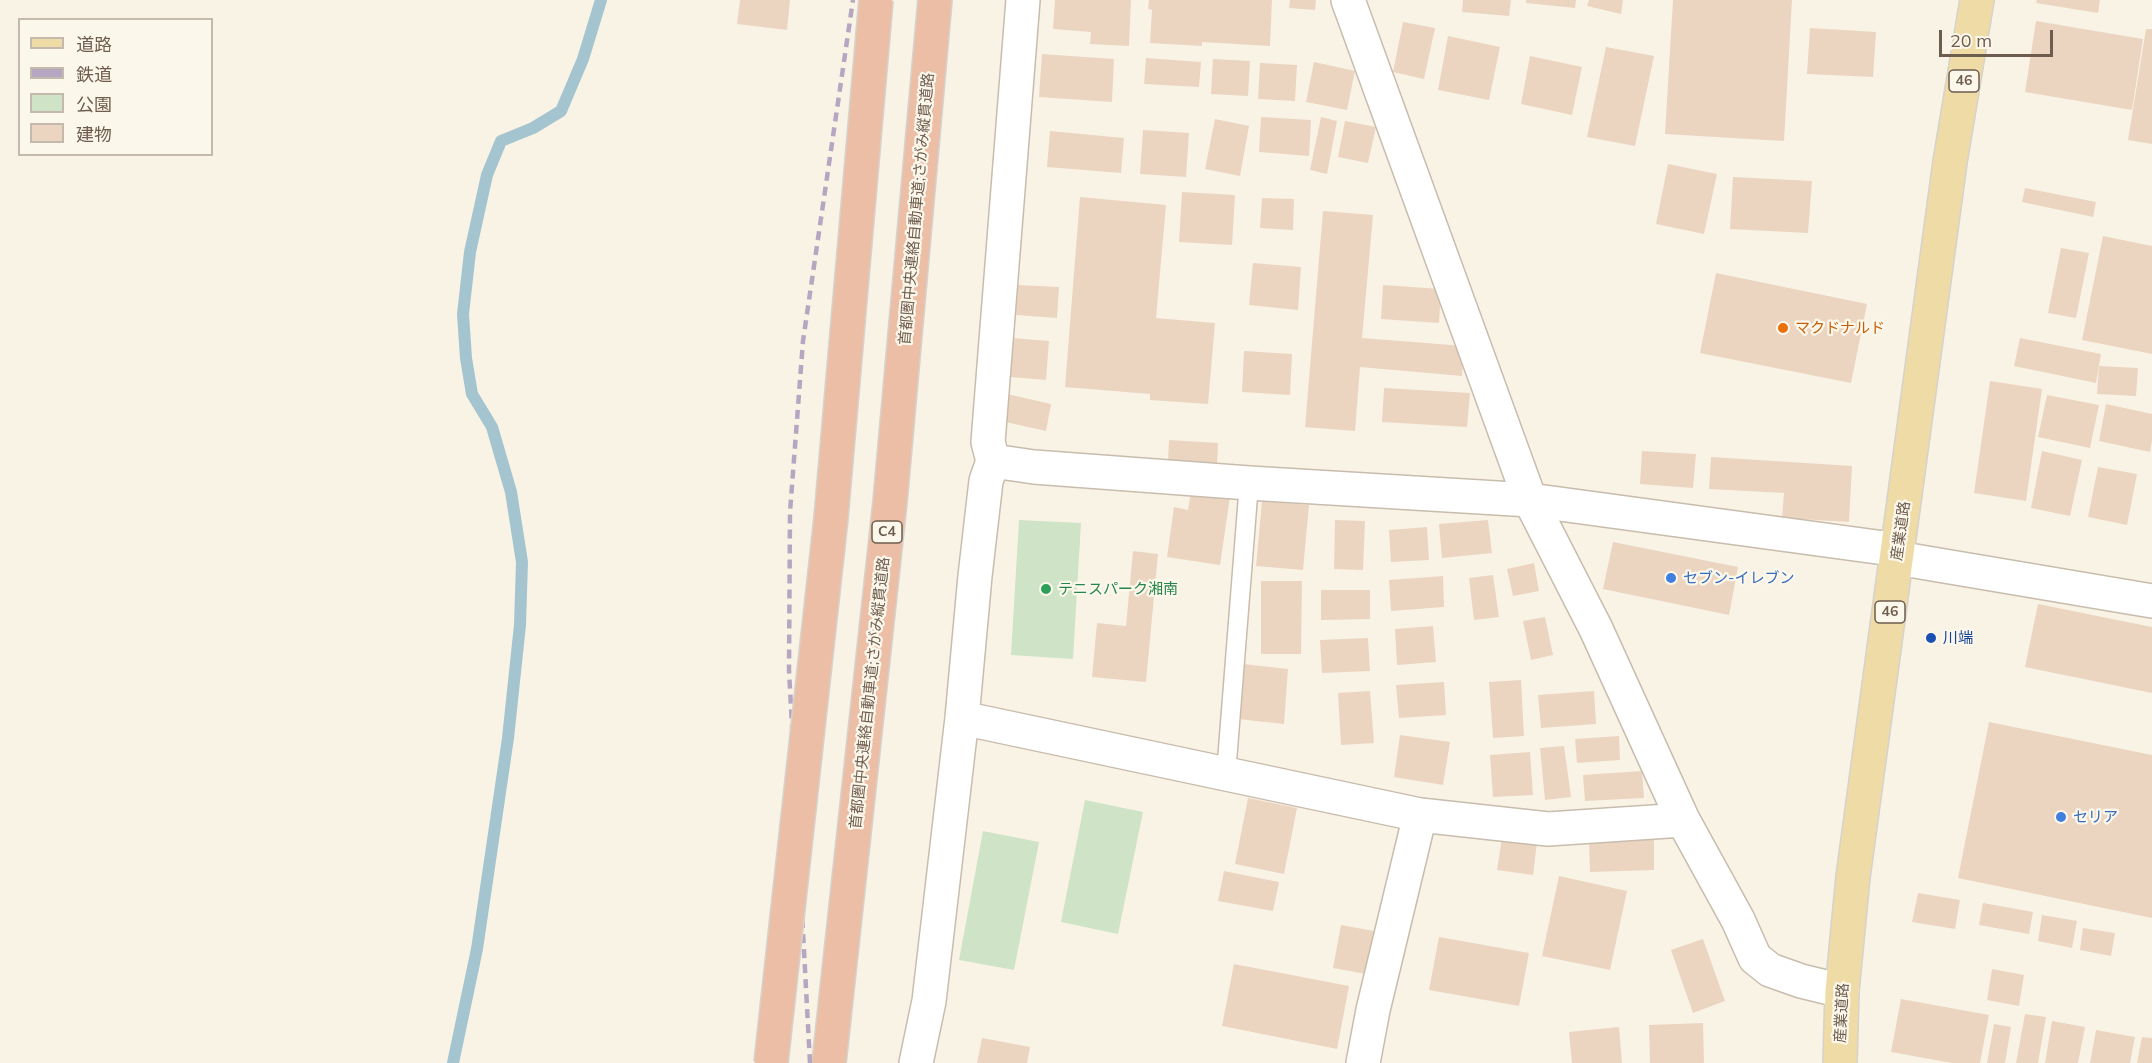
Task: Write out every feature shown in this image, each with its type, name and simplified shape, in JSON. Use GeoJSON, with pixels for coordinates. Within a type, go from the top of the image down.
{"type":"FeatureCollection","features":[{"type":"Feature","properties":{"kind":"highway"},"geometry":{"type":"LineString","coordinates":[[771,1063],[831,518],[876,0]]}},
{"type":"Feature","properties":{"kind":"highway","name":"首都圏中央連絡自動車道;さがみ縦貫道路"},"geometry":{"type":"LineString","coordinates":[[829,1063],[891,502],[935,0]]}},
{"type":"Feature","properties":{"kind":"main road","name":"産業道路"},"geometry":{"type":"LineString","coordinates":[[1839,1063],[1842,991],[1853,877],[1950,162],[1977,0]]}},
{"type":"Feature","properties":{"kind":"street"},"geometry":{"type":"LineString","coordinates":[[916,1063],[928,1001],[962,718],[986,481],[993,461],[988,442],[1023,0]]}},
{"type":"Feature","properties":{"kind":"street"},"geometry":{"type":"LineString","coordinates":[[1348,0],[1530,500],[1596,629],[1683,820],[1738,920],[1755,958],[1770,970],[1801,981],[1842,991]]}},
{"type":"Feature","properties":{"kind":"street"},"geometry":{"type":"LineString","coordinates":[[993,461],[1034,467],[1249,483],[1530,500],[1898,554],[2152,601]]}},
{"type":"Feature","properties":{"kind":"street"},"geometry":{"type":"LineString","coordinates":[[962,718],[1420,816],[1548,829],[1683,820]]}},
{"type":"Feature","properties":{"kind":"street"},"geometry":{"type":"LineString","coordinates":[[1363,1063],[1373,1010],[1420,816]]}},
{"type":"Feature","properties":{"kind":"lane"},"geometry":{"type":"LineString","coordinates":[[1226,774],[1249,483]]}},
{"type":"Feature","properties":{"kind":"green space","name":"テニスパーク湘南"},"geometry":{"type":"Polygon","coordinates":[[[1019,520],[1081,523],[1073,659],[1011,655],[1019,520]]]}},
{"type":"Feature","properties":{"kind":"green space"},"geometry":{"type":"Polygon","coordinates":[[[1085,800],[1143,812],[1118,934],[1061,922],[1085,800]]]}},
{"type":"Feature","properties":{"kind":"green space"},"geometry":{"type":"Polygon","coordinates":[[[983,831],[1039,842],[1014,970],[959,960],[983,831]]]}},
{"type":"Feature","properties":{"kind":"building"},"geometry":{"type":"Polygon","coordinates":[[[740,0],[790,0],[787,30],[737,24],[740,0]]]}},
{"type":"Feature","properties":{"kind":"building"},"geometry":{"type":"Polygon","coordinates":[[[1055,0],[1131,0],[1129,46],[1090,44],[1091,32],[1053,29],[1055,0]]]}},
{"type":"Feature","properties":{"kind":"building"},"geometry":{"type":"Polygon","coordinates":[[[1149,0],[1272,0],[1270,46],[1202,42],[1202,46],[1150,43],[1152,10],[1148,9],[1149,0]]]}},
{"type":"Feature","properties":{"kind":"building"},"geometry":{"type":"Polygon","coordinates":[[[1290,0],[1316,0],[1315,10],[1289,8],[1290,0]]]}},
{"type":"Feature","properties":{"kind":"building"},"geometry":{"type":"Polygon","coordinates":[[[1463,0],[1511,0],[1509,16],[1462,12],[1463,0]]]}},
{"type":"Feature","properties":{"kind":"building"},"geometry":{"type":"Polygon","coordinates":[[[1526,0],[1576,0],[1575,8],[1526,3],[1526,0]]]}},
{"type":"Feature","properties":{"kind":"building"},"geometry":{"type":"Polygon","coordinates":[[[1589,0],[1623,0],[1621,14],[1587,6],[1589,0]]]}},
{"type":"Feature","properties":{"kind":"building"},"geometry":{"type":"Polygon","coordinates":[[[1673,0],[1792,0],[1784,141],[1665,134],[1673,0]]]}},
{"type":"Feature","properties":{"kind":"building"},"geometry":{"type":"Polygon","coordinates":[[[2037,0],[2100,0],[2098,13],[2036,3],[2037,0]]]}},
{"type":"Feature","properties":{"kind":"building"},"geometry":{"type":"Polygon","coordinates":[[[2036,21],[2143,39],[2132,110],[2025,92],[2036,21]]]}},
{"type":"Feature","properties":{"kind":"building"},"geometry":{"type":"Polygon","coordinates":[[[1403,22],[1435,28],[1424,79],[1393,72],[1403,22]]]}},
{"type":"Feature","properties":{"kind":"building"},"geometry":{"type":"Polygon","coordinates":[[[1810,28],[1876,32],[1873,77],[1807,74],[1810,28]]]}},
{"type":"Feature","properties":{"kind":"building"},"geometry":{"type":"Polygon","coordinates":[[[2146,29],[2152,29],[2152,144],[2128,140],[2146,29]]]}},
{"type":"Feature","properties":{"kind":"building"},"geometry":{"type":"Polygon","coordinates":[[[1448,36],[1500,47],[1489,100],[1438,90],[1448,36]]]}},
{"type":"Feature","properties":{"kind":"building"},"geometry":{"type":"Polygon","coordinates":[[[1606,47],[1654,56],[1635,146],[1587,137],[1606,47]]]}},
{"type":"Feature","properties":{"kind":"building"},"geometry":{"type":"Polygon","coordinates":[[[1042,54],[1114,59],[1112,102],[1039,97],[1042,54]]]}},
{"type":"Feature","properties":{"kind":"building"},"geometry":{"type":"Polygon","coordinates":[[[1530,56],[1582,67],[1572,115],[1521,104],[1530,56]]]}},
{"type":"Feature","properties":{"kind":"building"},"geometry":{"type":"Polygon","coordinates":[[[1146,58],[1201,62],[1199,87],[1144,84],[1146,58]]]}},
{"type":"Feature","properties":{"kind":"building"},"geometry":{"type":"Polygon","coordinates":[[[1213,59],[1250,61],[1248,96],[1211,94],[1213,59]]]}},
{"type":"Feature","properties":{"kind":"building"},"geometry":{"type":"Polygon","coordinates":[[[1314,62],[1355,71],[1347,110],[1306,102],[1314,62]]]}},
{"type":"Feature","properties":{"kind":"building"},"geometry":{"type":"Polygon","coordinates":[[[1260,63],[1297,65],[1295,101],[1258,99],[1260,63]]]}},
{"type":"Feature","properties":{"kind":"building"},"geometry":{"type":"Polygon","coordinates":[[[1261,117],[1311,120],[1309,156],[1259,152],[1261,117]]]}},
{"type":"Feature","properties":{"kind":"building"},"geometry":{"type":"Polygon","coordinates":[[[1321,117],[1337,121],[1327,174],[1310,170],[1321,117]]]}},
{"type":"Feature","properties":{"kind":"building"},"geometry":{"type":"Polygon","coordinates":[[[1215,119],[1249,126],[1240,176],[1205,169],[1215,119]]]}},
{"type":"Feature","properties":{"kind":"building"},"geometry":{"type":"Polygon","coordinates":[[[1345,121],[1376,127],[1368,163],[1338,157],[1345,121]]]}},
{"type":"Feature","properties":{"kind":"building"},"geometry":{"type":"Polygon","coordinates":[[[1143,130],[1189,133],[1186,177],[1140,174],[1143,130]]]}},
{"type":"Feature","properties":{"kind":"building"},"geometry":{"type":"Polygon","coordinates":[[[1050,131],[1124,138],[1121,173],[1047,167],[1050,131]]]}},
{"type":"Feature","properties":{"kind":"building"},"geometry":{"type":"Polygon","coordinates":[[[1668,164],[1717,174],[1704,234],[1656,224],[1668,164]]]}},
{"type":"Feature","properties":{"kind":"building"},"geometry":{"type":"Polygon","coordinates":[[[1733,177],[1812,181],[1808,233],[1730,229],[1733,177]]]}},
{"type":"Feature","properties":{"kind":"building"},"geometry":{"type":"Polygon","coordinates":[[[2025,188],[2096,202],[2093,217],[2022,202],[2025,188]]]}},
{"type":"Feature","properties":{"kind":"building"},"geometry":{"type":"Polygon","coordinates":[[[1182,192],[1235,195],[1232,245],[1179,242],[1182,192]]]}},
{"type":"Feature","properties":{"kind":"building"},"geometry":{"type":"Polygon","coordinates":[[[1080,197],[1166,205],[1156,318],[1215,323],[1208,404],[1150,400],[1150,394],[1065,387],[1080,197]]]}},
{"type":"Feature","properties":{"kind":"building"},"geometry":{"type":"Polygon","coordinates":[[[1262,198],[1294,199],[1293,230],[1260,228],[1262,198]]]}},
{"type":"Feature","properties":{"kind":"building"},"geometry":{"type":"Polygon","coordinates":[[[1323,211],[1373,215],[1362,338],[1464,346],[1462,376],[1360,367],[1355,431],[1305,427],[1323,211]]]}},
{"type":"Feature","properties":{"kind":"building"},"geometry":{"type":"Polygon","coordinates":[[[2103,236],[2152,246],[2152,354],[2082,340],[2103,236]]]}},
{"type":"Feature","properties":{"kind":"building"},"geometry":{"type":"Polygon","coordinates":[[[2061,248],[2089,253],[2076,318],[2048,313],[2061,248]]]}},
{"type":"Feature","properties":{"kind":"building"},"geometry":{"type":"Polygon","coordinates":[[[1253,263],[1301,267],[1298,310],[1249,305],[1253,263]]]}},
{"type":"Feature","properties":{"kind":"building","name":"マクドナルド"},"geometry":{"type":"Polygon","coordinates":[[[1716,273],[1867,304],[1851,383],[1700,353],[1716,273]]]}},
{"type":"Feature","properties":{"kind":"building"},"geometry":{"type":"Polygon","coordinates":[[[1018,285],[1059,287],[1057,318],[1016,315],[1018,285]]]}},
{"type":"Feature","properties":{"kind":"building"},"geometry":{"type":"Polygon","coordinates":[[[1383,285],[1441,289],[1439,323],[1381,319],[1383,285]]]}},
{"type":"Feature","properties":{"kind":"building"},"geometry":{"type":"Polygon","coordinates":[[[1013,338],[1049,341],[1046,380],[1010,377],[1013,338]]]}},
{"type":"Feature","properties":{"kind":"building"},"geometry":{"type":"Polygon","coordinates":[[[2020,338],[2101,354],[2096,383],[2014,366],[2020,338]]]}},
{"type":"Feature","properties":{"kind":"building"},"geometry":{"type":"Polygon","coordinates":[[[1244,351],[1292,354],[1290,395],[1242,392],[1244,351]]]}},
{"type":"Feature","properties":{"kind":"building"},"geometry":{"type":"Polygon","coordinates":[[[2099,366],[2138,368],[2136,396],[2097,394],[2099,366]]]}},
{"type":"Feature","properties":{"kind":"building"},"geometry":{"type":"Polygon","coordinates":[[[1990,381],[2042,389],[2026,501],[1974,493],[1990,381]]]}},
{"type":"Feature","properties":{"kind":"building"},"geometry":{"type":"Polygon","coordinates":[[[1384,388],[1470,393],[1467,427],[1382,422],[1384,388]]]}},
{"type":"Feature","properties":{"kind":"building"},"geometry":{"type":"Polygon","coordinates":[[[1007,394],[1051,404],[1046,431],[1001,421],[1007,394]]]}},
{"type":"Feature","properties":{"kind":"building"},"geometry":{"type":"Polygon","coordinates":[[[2047,395],[2099,405],[2090,448],[2038,437],[2047,395]]]}},
{"type":"Feature","properties":{"kind":"building"},"geometry":{"type":"Polygon","coordinates":[[[2106,404],[2152,414],[2150,452],[2099,441],[2106,404]]]}},
{"type":"Feature","properties":{"kind":"building"},"geometry":{"type":"Polygon","coordinates":[[[1169,440],[1218,443],[1217,466],[1168,463],[1169,440]]]}},
{"type":"Feature","properties":{"kind":"building"},"geometry":{"type":"Polygon","coordinates":[[[1642,451],[1696,454],[1693,488],[1640,484],[1642,451]]]}},
{"type":"Feature","properties":{"kind":"building"},"geometry":{"type":"Polygon","coordinates":[[[2042,451],[2082,460],[2070,516],[2031,508],[2042,451]]]}},
{"type":"Feature","properties":{"kind":"building"},"geometry":{"type":"Polygon","coordinates":[[[1711,457],[1852,466],[1849,522],[1782,518],[1784,493],[1709,489],[1711,457]]]}},
{"type":"Feature","properties":{"kind":"building"},"geometry":{"type":"Polygon","coordinates":[[[2098,467],[2137,474],[2127,525],[2088,517],[2098,467]]]}},
{"type":"Feature","properties":{"kind":"building"},"geometry":{"type":"Polygon","coordinates":[[[1191,492],[1230,497],[1220,565],[1167,557],[1174,507],[1188,510],[1191,492]]]}},
{"type":"Feature","properties":{"kind":"building"},"geometry":{"type":"Polygon","coordinates":[[[1262,501],[1309,505],[1303,570],[1256,566],[1262,501]]]}},
{"type":"Feature","properties":{"kind":"building"},"geometry":{"type":"Polygon","coordinates":[[[1335,520],[1365,521],[1363,570],[1334,569],[1335,520]]]}},
{"type":"Feature","properties":{"kind":"building"},"geometry":{"type":"Polygon","coordinates":[[[1488,520],[1492,553],[1442,558],[1439,524],[1488,520]]]}},
{"type":"Feature","properties":{"kind":"building"},"geometry":{"type":"Polygon","coordinates":[[[1427,527],[1429,560],[1391,562],[1389,530],[1427,527]]]}},
{"type":"Feature","properties":{"kind":"building","name":"セブン-イレブン"},"geometry":{"type":"Polygon","coordinates":[[[1613,542],[1738,567],[1729,615],[1603,589],[1613,542]]]}},
{"type":"Feature","properties":{"kind":"building"},"geometry":{"type":"Polygon","coordinates":[[[1133,551],[1158,554],[1146,682],[1092,677],[1097,623],[1126,626],[1133,551]]]}},
{"type":"Feature","properties":{"kind":"building"},"geometry":{"type":"Polygon","coordinates":[[[1534,563],[1539,591],[1513,596],[1507,569],[1534,563]]]}},
{"type":"Feature","properties":{"kind":"building"},"geometry":{"type":"Polygon","coordinates":[[[1493,575],[1499,617],[1474,620],[1469,578],[1493,575]]]}},
{"type":"Feature","properties":{"kind":"building"},"geometry":{"type":"Polygon","coordinates":[[[1443,576],[1444,607],[1391,611],[1389,580],[1443,576]]]}},
{"type":"Feature","properties":{"kind":"building"},"geometry":{"type":"Polygon","coordinates":[[[1261,581],[1302,581],[1301,654],[1261,654],[1261,581]]]}},
{"type":"Feature","properties":{"kind":"building"},"geometry":{"type":"Polygon","coordinates":[[[1321,590],[1370,590],[1370,619],[1321,620],[1321,590]]]}},
{"type":"Feature","properties":{"kind":"building"},"geometry":{"type":"Polygon","coordinates":[[[2038,604],[2152,627],[2152,693],[2025,667],[2038,604]]]}},
{"type":"Feature","properties":{"kind":"building"},"geometry":{"type":"Polygon","coordinates":[[[1545,617],[1553,655],[1531,660],[1523,621],[1545,617]]]}},
{"type":"Feature","properties":{"kind":"building"},"geometry":{"type":"Polygon","coordinates":[[[1433,626],[1436,662],[1397,665],[1395,629],[1433,626]]]}},
{"type":"Feature","properties":{"kind":"building"},"geometry":{"type":"Polygon","coordinates":[[[1368,638],[1370,671],[1322,673],[1320,640],[1368,638]]]}},
{"type":"Feature","properties":{"kind":"building"},"geometry":{"type":"Polygon","coordinates":[[[1243,664],[1288,669],[1284,724],[1238,719],[1243,664]]]}},
{"type":"Feature","properties":{"kind":"building"},"geometry":{"type":"Polygon","coordinates":[[[1521,680],[1524,736],[1493,738],[1489,682],[1521,680]]]}},
{"type":"Feature","properties":{"kind":"building"},"geometry":{"type":"Polygon","coordinates":[[[1444,682],[1446,715],[1399,718],[1396,685],[1444,682]]]}},
{"type":"Feature","properties":{"kind":"building"},"geometry":{"type":"Polygon","coordinates":[[[1370,691],[1374,743],[1341,745],[1338,693],[1370,691]]]}},
{"type":"Feature","properties":{"kind":"building"},"geometry":{"type":"Polygon","coordinates":[[[1594,691],[1596,724],[1541,728],[1538,695],[1594,691]]]}},
{"type":"Feature","properties":{"kind":"building","name":"セリア"},"geometry":{"type":"Polygon","coordinates":[[[1989,722],[2152,755],[2152,918],[1958,878],[1989,722]]]}},
{"type":"Feature","properties":{"kind":"building"},"geometry":{"type":"Polygon","coordinates":[[[1400,735],[1450,742],[1443,785],[1394,777],[1400,735]]]}},
{"type":"Feature","properties":{"kind":"building"},"geometry":{"type":"Polygon","coordinates":[[[1619,736],[1620,760],[1577,763],[1575,739],[1619,736]]]}},
{"type":"Feature","properties":{"kind":"building"},"geometry":{"type":"Polygon","coordinates":[[[1564,746],[1571,797],[1545,800],[1540,748],[1564,746]]]}},
{"type":"Feature","properties":{"kind":"building"},"geometry":{"type":"Polygon","coordinates":[[[1530,752],[1533,795],[1493,797],[1490,755],[1530,752]]]}},
{"type":"Feature","properties":{"kind":"building"},"geometry":{"type":"Polygon","coordinates":[[[1642,771],[1644,798],[1585,801],[1583,775],[1642,771]]]}},
{"type":"Feature","properties":{"kind":"building"},"geometry":{"type":"Polygon","coordinates":[[[1248,798],[1297,808],[1284,874],[1235,864],[1248,798]]]}},
{"type":"Feature","properties":{"kind":"building"},"geometry":{"type":"Polygon","coordinates":[[[1502,838],[1537,842],[1533,875],[1497,870],[1502,838]]]}},
{"type":"Feature","properties":{"kind":"building"},"geometry":{"type":"Polygon","coordinates":[[[1654,839],[1654,870],[1590,872],[1589,841],[1654,839]]]}},
{"type":"Feature","properties":{"kind":"building"},"geometry":{"type":"Polygon","coordinates":[[[1224,871],[1279,882],[1273,911],[1218,901],[1224,871]]]}},
{"type":"Feature","properties":{"kind":"building"},"geometry":{"type":"Polygon","coordinates":[[[1559,876],[1627,891],[1610,970],[1542,956],[1559,876]]]}},
{"type":"Feature","properties":{"kind":"building"},"geometry":{"type":"Polygon","coordinates":[[[1918,893],[1960,900],[1955,929],[1912,922],[1918,893]]]}},
{"type":"Feature","properties":{"kind":"building"},"geometry":{"type":"Polygon","coordinates":[[[1983,903],[2033,912],[2029,934],[1979,925],[1983,903]]]}},
{"type":"Feature","properties":{"kind":"building"},"geometry":{"type":"Polygon","coordinates":[[[2042,915],[2077,921],[2072,948],[2038,941],[2042,915]]]}},
{"type":"Feature","properties":{"kind":"building"},"geometry":{"type":"Polygon","coordinates":[[[1341,925],[1374,931],[1366,974],[1333,968],[1341,925]]]}},
{"type":"Feature","properties":{"kind":"building"},"geometry":{"type":"Polygon","coordinates":[[[2083,928],[2115,933],[2111,956],[2080,950],[2083,928]]]}},
{"type":"Feature","properties":{"kind":"building"},"geometry":{"type":"Polygon","coordinates":[[[1439,937],[1529,953],[1519,1006],[1429,990],[1439,937]]]}},
{"type":"Feature","properties":{"kind":"building"},"geometry":{"type":"Polygon","coordinates":[[[1703,939],[1725,1001],[1693,1013],[1671,950],[1703,939]]]}},
{"type":"Feature","properties":{"kind":"building"},"geometry":{"type":"Polygon","coordinates":[[[1234,964],[1349,986],[1337,1049],[1222,1026],[1234,964]]]}},
{"type":"Feature","properties":{"kind":"building"},"geometry":{"type":"Polygon","coordinates":[[[1992,969],[2024,975],[2019,1006],[1987,1000],[1992,969]]]}},
{"type":"Feature","properties":{"kind":"building"},"geometry":{"type":"Polygon","coordinates":[[[1901,999],[1989,1015],[1980,1063],[1952,1063],[1891,1052],[1901,999]]]}},
{"type":"Feature","properties":{"kind":"building"},"geometry":{"type":"Polygon","coordinates":[[[2025,1014],[2046,1017],[2038,1063],[2016,1063],[2025,1014]]]}},
{"type":"Feature","properties":{"kind":"building"},"geometry":{"type":"Polygon","coordinates":[[[2052,1021],[2085,1027],[2078,1063],[2045,1063],[2052,1021]]]}},
{"type":"Feature","properties":{"kind":"building"},"geometry":{"type":"Polygon","coordinates":[[[1703,1023],[1704,1063],[1650,1063],[1649,1025],[1703,1023]]]}},
{"type":"Feature","properties":{"kind":"building"},"geometry":{"type":"Polygon","coordinates":[[[1994,1024],[2011,1027],[2005,1063],[1987,1063],[1994,1024]]]}},
{"type":"Feature","properties":{"kind":"building"},"geometry":{"type":"Polygon","coordinates":[[[1619,1027],[1622,1063],[1572,1063],[1569,1032],[1619,1027]]]}},
{"type":"Feature","properties":{"kind":"building"},"geometry":{"type":"Polygon","coordinates":[[[2096,1030],[2135,1037],[2130,1063],[2090,1063],[2096,1030]]]}},
{"type":"Feature","properties":{"kind":"building"},"geometry":{"type":"Polygon","coordinates":[[[2142,1037],[2152,1038],[2152,1063],[2137,1063],[2142,1037]]]}},
{"type":"Feature","properties":{"kind":"building"},"geometry":{"type":"Polygon","coordinates":[[[982,1038],[1030,1047],[1027,1063],[977,1063],[982,1038]]]}},
{"type":"Feature","properties":{"kind":"waterway"},"geometry":{"type":"LineString","coordinates":[[453,1063],[477,949],[508,738],[520,625],[522,562],[511,492],[492,427],[472,394],[466,358],[463,314],[470,252],[487,175],[501,141],[533,128],[561,111],[583,59],[601,0]]}},
{"type":"Feature","properties":{"kind":"railway"},"geometry":{"type":"LineString","coordinates":[[810,1063],[789,670],[790,512],[803,341],[853,0]]}},
{"type":"Feature","properties":{"kind":"place","name":"マクドナルド"},"geometry":{"type":"Point","coordinates":[1783,328]}},
{"type":"Feature","properties":{"kind":"place","name":"セブン-イレブン"},"geometry":{"type":"Point","coordinates":[1671,578]}},
{"type":"Feature","properties":{"kind":"place","name":"テニスパーク湘南"},"geometry":{"type":"Point","coordinates":[1046,589]}},
{"type":"Feature","properties":{"kind":"place","name":"川端"},"geometry":{"type":"Point","coordinates":[1931,638]}},
{"type":"Feature","properties":{"kind":"place","name":"セリア"},"geometry":{"type":"Point","coordinates":[2061,817]}}]}
